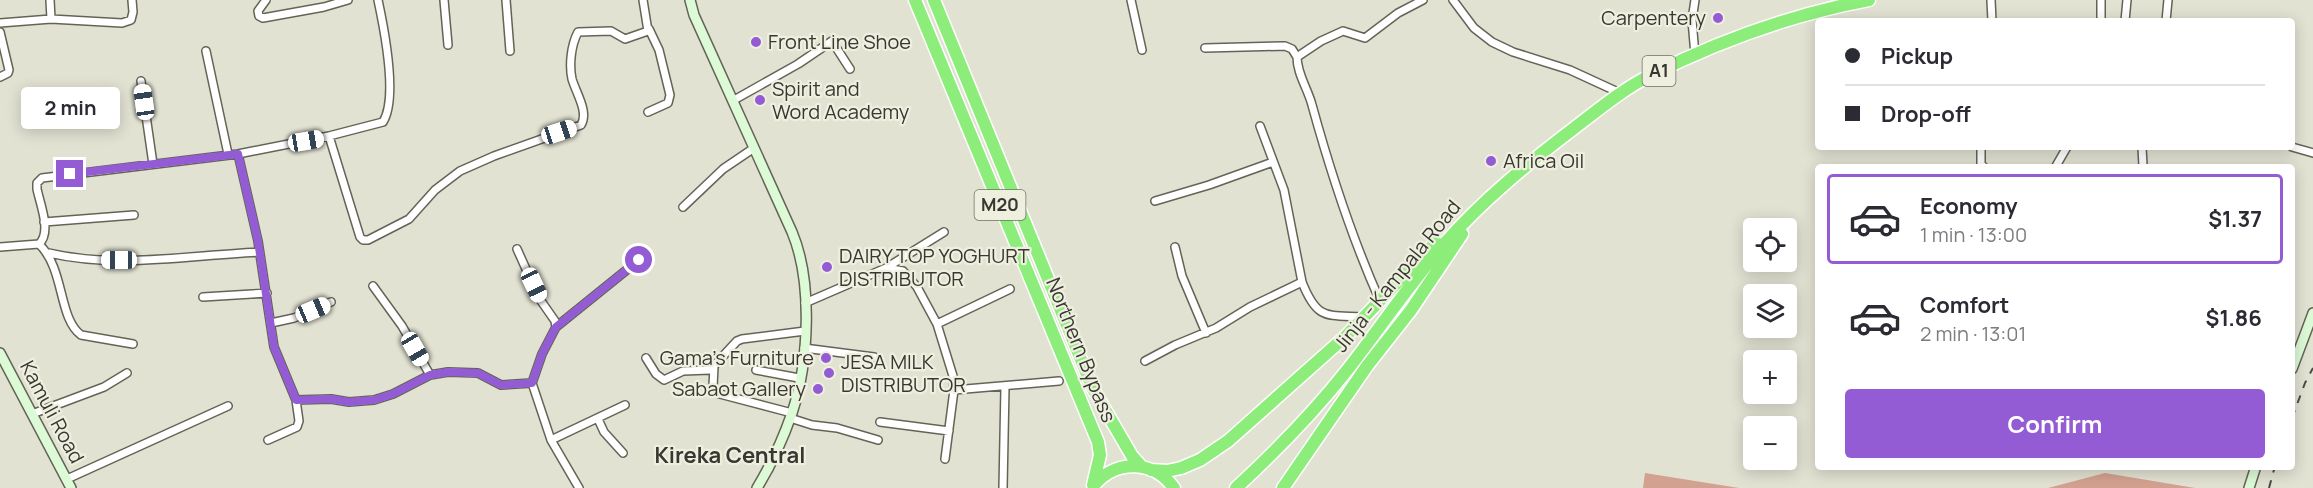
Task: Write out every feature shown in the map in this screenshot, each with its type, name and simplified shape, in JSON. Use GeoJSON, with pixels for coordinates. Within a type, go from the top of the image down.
{"type":"FeatureCollection","features":[{"type":"Feature","properties":{"kind":"highway","name":"Northern Bypass"},"geometry":{"type":"LineString","coordinates":[[915,0],[1098,442],[1100,455],[1093,487]]}},
{"type":"Feature","properties":{"kind":"highway","name":"Northern Bypass"},"geometry":{"type":"LineString","coordinates":[[934,0],[1094,389],[1132,456],[1146,468],[1168,479],[1174,488]]}},
{"type":"Feature","properties":{"kind":"highway","name":"Jinja - Kampala Road"},"geometry":{"type":"LineString","coordinates":[[1236,488],[1295,428],[1346,371],[1429,262],[1480,204],[1528,163],[1620,93],[1650,75],[1753,32],[1839,3],[1869,0]]}},
{"type":"Feature","properties":{"kind":"highway"},"geometry":{"type":"LineString","coordinates":[[1093,487],[1105,473],[1114,468],[1146,468],[1167,471],[1181,468],[1200,460],[1228,441],[1321,359],[1380,302],[1444,234],[1480,204]]}},
{"type":"Feature","properties":{"kind":"highway"},"geometry":{"type":"LineString","coordinates":[[1283,488],[1367,366],[1411,309],[1480,204]]}},
{"type":"Feature","properties":{"kind":"main road"},"geometry":{"type":"LineString","coordinates":[[690,0],[694,15],[799,249],[805,303],[804,348],[799,378],[791,416],[757,488]]}},
{"type":"Feature","properties":{"kind":"main road"},"geometry":{"type":"LineString","coordinates":[[2295,361],[2313,313]]}},
{"type":"Feature","properties":{"kind":"main road","name":"Kamuli Road"},"geometry":{"type":"LineString","coordinates":[[0,353],[69,484]]}},
{"type":"Feature","properties":{"kind":"main road"},"geometry":{"type":"LineString","coordinates":[[2249,488],[2255,470]]}},
{"type":"Feature","properties":{"kind":"street"},"geometry":{"type":"LineString","coordinates":[[50,0],[51,20]]}},
{"type":"Feature","properties":{"kind":"street"},"geometry":{"type":"LineString","coordinates":[[0,23],[51,20],[92,23],[122,22],[131,20],[132,0]]}},
{"type":"Feature","properties":{"kind":"street"},"geometry":{"type":"LineString","coordinates":[[266,0],[258,11],[259,16],[263,18],[324,7],[348,0]]}},
{"type":"Feature","properties":{"kind":"street"},"geometry":{"type":"LineString","coordinates":[[39,244],[46,235],[37,189],[37,183],[42,178],[238,154],[329,136],[383,122],[387,116],[389,77],[384,29],[378,0]]}},
{"type":"Feature","properties":{"kind":"street"},"geometry":{"type":"LineString","coordinates":[[444,0],[448,45]]}},
{"type":"Feature","properties":{"kind":"street"},"geometry":{"type":"LineString","coordinates":[[506,0],[510,51]]}},
{"type":"Feature","properties":{"kind":"street"},"geometry":{"type":"LineString","coordinates":[[643,0],[670,95],[668,103],[648,112]]}},
{"type":"Feature","properties":{"kind":"street"},"geometry":{"type":"LineString","coordinates":[[1131,0],[1142,50]]}},
{"type":"Feature","properties":{"kind":"street"},"geometry":{"type":"LineString","coordinates":[[1297,57],[1322,41],[1343,32],[1365,38],[1398,13],[1423,0]]}},
{"type":"Feature","properties":{"kind":"street"},"geometry":{"type":"LineString","coordinates":[[1453,0],[1474,28],[1492,42],[1513,52],[1570,70],[1620,93]]}},
{"type":"Feature","properties":{"kind":"street"},"geometry":{"type":"LineString","coordinates":[[1695,0],[1692,20],[1695,55]]}},
{"type":"Feature","properties":{"kind":"street"},"geometry":{"type":"LineString","coordinates":[[1991,0],[1992,18]]}},
{"type":"Feature","properties":{"kind":"street"},"geometry":{"type":"LineString","coordinates":[[2100,0],[2101,18]]}},
{"type":"Feature","properties":{"kind":"street"},"geometry":{"type":"LineString","coordinates":[[2125,18],[2127,0]]}},
{"type":"Feature","properties":{"kind":"street"},"geometry":{"type":"LineString","coordinates":[[2166,18],[2168,0]]}},
{"type":"Feature","properties":{"kind":"street"},"geometry":{"type":"LineString","coordinates":[[329,136],[360,237],[368,240],[409,219],[435,190],[460,171],[581,124],[584,117],[572,77],[574,40],[578,32],[611,31],[625,39],[650,29]]}},
{"type":"Feature","properties":{"kind":"street"},"geometry":{"type":"LineString","coordinates":[[0,32],[9,69],[8,73],[0,76]]}},
{"type":"Feature","properties":{"kind":"street"},"geometry":{"type":"LineString","coordinates":[[734,100],[798,64],[832,41],[850,69]]}},
{"type":"Feature","properties":{"kind":"street"},"geometry":{"type":"LineString","coordinates":[[1205,48],[1285,46],[1292,49],[1297,57],[1297,65],[1311,101],[1356,246],[1380,302]]}},
{"type":"Feature","properties":{"kind":"street"},"geometry":{"type":"LineString","coordinates":[[206,51],[228,154]]}},
{"type":"Feature","properties":{"kind":"street"},"geometry":{"type":"LineString","coordinates":[[141,81],[153,164]]}},
{"type":"Feature","properties":{"kind":"street"},"geometry":{"type":"LineString","coordinates":[[1260,126],[1284,190],[1302,282],[1316,309],[1322,314],[1364,317]]}},
{"type":"Feature","properties":{"kind":"street"},"geometry":{"type":"LineString","coordinates":[[682,207],[723,169],[754,148]]}},
{"type":"Feature","properties":{"kind":"street"},"geometry":{"type":"LineString","coordinates":[[2295,148],[2313,153]]}},
{"type":"Feature","properties":{"kind":"street"},"geometry":{"type":"LineString","coordinates":[[2057,164],[2065,150]]}},
{"type":"Feature","properties":{"kind":"street"},"geometry":{"type":"LineString","coordinates":[[238,154],[267,293],[274,347],[296,400],[299,421],[297,427],[268,440]]}},
{"type":"Feature","properties":{"kind":"street"},"geometry":{"type":"LineString","coordinates":[[1155,201],[1274,162]]}},
{"type":"Feature","properties":{"kind":"street"},"geometry":{"type":"LineString","coordinates":[[44,222],[134,215]]}},
{"type":"Feature","properties":{"kind":"street"},"geometry":{"type":"LineString","coordinates":[[805,303],[886,268],[944,232]]}},
{"type":"Feature","properties":{"kind":"street"},"geometry":{"type":"LineString","coordinates":[[0,247],[39,244],[49,253],[64,257],[113,260],[151,260],[259,252]]}},
{"type":"Feature","properties":{"kind":"street"},"geometry":{"type":"LineString","coordinates":[[1175,247],[1182,276],[1206,333]]}},
{"type":"Feature","properties":{"kind":"street"},"geometry":{"type":"LineString","coordinates":[[517,249],[556,327]]}},
{"type":"Feature","properties":{"kind":"street"},"geometry":{"type":"LineString","coordinates":[[49,253],[61,285],[69,321],[75,330],[81,335],[133,344]]}},
{"type":"Feature","properties":{"kind":"street"},"geometry":{"type":"LineString","coordinates":[[579,488],[551,441],[532,383],[542,354],[556,327],[639,260]]}},
{"type":"Feature","properties":{"kind":"street"},"geometry":{"type":"LineString","coordinates":[[886,268],[903,271],[917,287],[937,324],[953,376],[954,390],[945,459]]}},
{"type":"Feature","properties":{"kind":"street"},"geometry":{"type":"LineString","coordinates":[[1145,361],[1175,345],[1206,333],[1250,307],[1302,282]]}},
{"type":"Feature","properties":{"kind":"street"},"geometry":{"type":"LineString","coordinates":[[373,286],[402,326],[430,375]]}},
{"type":"Feature","properties":{"kind":"street"},"geometry":{"type":"LineString","coordinates":[[937,324],[1010,289]]}},
{"type":"Feature","properties":{"kind":"street"},"geometry":{"type":"LineString","coordinates":[[203,297],[267,293]]}},
{"type":"Feature","properties":{"kind":"street"},"geometry":{"type":"LineString","coordinates":[[271,323],[294,318],[331,302]]}},
{"type":"Feature","properties":{"kind":"street"},"geometry":{"type":"LineString","coordinates":[[646,358],[656,374],[664,380],[683,371],[710,370],[737,340],[805,331]]}},
{"type":"Feature","properties":{"kind":"street"},"geometry":{"type":"LineString","coordinates":[[804,348],[874,357]]}},
{"type":"Feature","properties":{"kind":"street"},"geometry":{"type":"LineString","coordinates":[[714,366],[713,387],[716,393],[791,416],[812,425],[837,428],[878,440]]}},
{"type":"Feature","properties":{"kind":"street"},"geometry":{"type":"LineString","coordinates":[[756,370],[799,378]]}},
{"type":"Feature","properties":{"kind":"street"},"geometry":{"type":"LineString","coordinates":[[296,400],[331,399],[349,402],[374,400],[393,394],[430,375],[472,372],[501,385],[532,383]]}},
{"type":"Feature","properties":{"kind":"street"},"geometry":{"type":"LineString","coordinates":[[32,414],[104,387],[127,373]]}},
{"type":"Feature","properties":{"kind":"street"},"geometry":{"type":"LineString","coordinates":[[954,390],[1059,381]]}},
{"type":"Feature","properties":{"kind":"street"},"geometry":{"type":"LineString","coordinates":[[1003,488],[1005,387]]}},
{"type":"Feature","properties":{"kind":"street"},"geometry":{"type":"LineString","coordinates":[[551,441],[625,405]]}},
{"type":"Feature","properties":{"kind":"street"},"geometry":{"type":"LineString","coordinates":[[69,484],[228,406]]}},
{"type":"Feature","properties":{"kind":"street"},"geometry":{"type":"LineString","coordinates":[[598,419],[604,432],[623,453]]}},
{"type":"Feature","properties":{"kind":"street"},"geometry":{"type":"LineString","coordinates":[[880,422],[949,431]]}},
{"type":"Feature","properties":{"kind":"shaded area"},"geometry":{"type":"Polygon","coordinates":[[[1645,473],[1739,488],[1643,488],[1645,473]]]}},
{"type":"Feature","properties":{"kind":"shaded area"},"geometry":{"type":"Polygon","coordinates":[[[2105,473],[2195,488],[2048,488],[2105,473]]]}},
{"type":"Feature","properties":{"kind":"railway"},"geometry":{"type":"LineString","coordinates":[[2295,410],[2313,368]]}},
{"type":"Feature","properties":{"kind":"railway"},"geometry":{"type":"LineString","coordinates":[[2269,488],[2274,470]]}},
{"type":"Feature","properties":{"kind":"place","name":"Carpentery"},"geometry":{"type":"Point","coordinates":[1718,18]}},
{"type":"Feature","properties":{"kind":"place","name":"Front Line Shoe"},"geometry":{"type":"Point","coordinates":[756,42]}},
{"type":"Feature","properties":{"kind":"place","name":"Spirit and Word Academy"},"geometry":{"type":"Point","coordinates":[760,100]}},
{"type":"Feature","properties":{"kind":"place","name":"Africa Oil"},"geometry":{"type":"Point","coordinates":[1491,161]}},
{"type":"Feature","properties":{"kind":"place","name":"DAIRY TOP YOGHURT DISTRIBUTOR"},"geometry":{"type":"Point","coordinates":[827,267]}},
{"type":"Feature","properties":{"kind":"place","name":"Gama's Furniture"},"geometry":{"type":"Point","coordinates":[826,358]}},
{"type":"Feature","properties":{"kind":"place","name":"JESA MILK DISTRIBUTOR"},"geometry":{"type":"Point","coordinates":[829,373]}},
{"type":"Feature","properties":{"kind":"place","name":"Sabaot Gallery"},"geometry":{"type":"Point","coordinates":[818,389]}},
{"type":"Feature","properties":{"kind":"district","name":"Kireka Central"},"geometry":{"type":"Point","coordinates":[730,455]}},
{"type":"Feature","properties":{"kind":"route"},"geometry":{"type":"LineString","coordinates":[[70,174],[238,154],[258,241],[274,347],[282,371],[296,400],[331,399],[349,402],[374,400],[393,394],[430,375],[448,372],[478,373],[501,385],[532,383],[542,354],[556,327],[639,260]]}}]}
